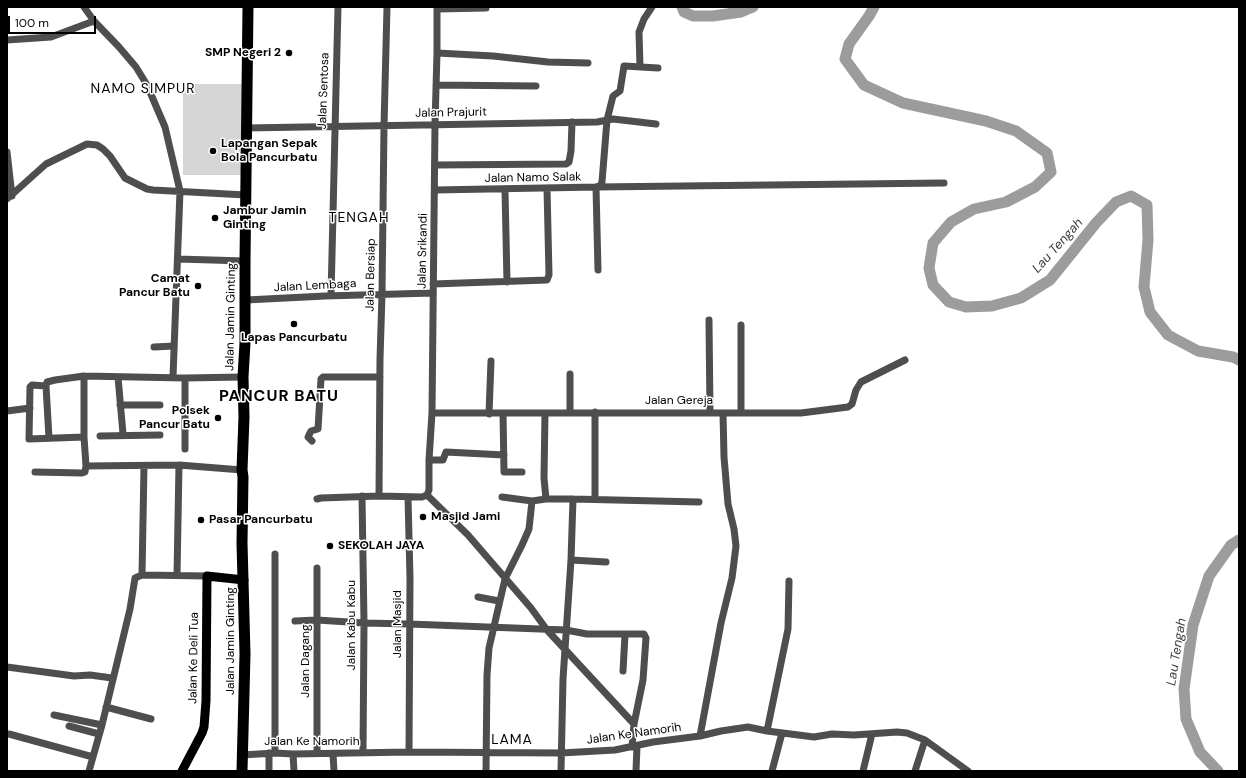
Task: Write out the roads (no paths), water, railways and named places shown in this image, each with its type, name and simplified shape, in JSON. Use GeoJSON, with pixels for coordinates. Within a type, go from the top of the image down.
{"type":"FeatureCollection","features":[{"type":"Feature","properties":{"kind":"highway","name":"Jalan Jamin Ginting"},"geometry":{"type":"LineString","coordinates":[[242,771],[245,654],[242,470],[246,300],[245,261],[248,7]]}},
{"type":"Feature","properties":{"kind":"main road"},"geometry":{"type":"LineString","coordinates":[[207,576],[244,580]]}},
{"type":"Feature","properties":{"kind":"main road","name":"Jalan Ke Deli Tua"},"geometry":{"type":"LineString","coordinates":[[184,769],[204,727],[206,701],[207,576]]}},
{"type":"Feature","properties":{"kind":"street"},"geometry":{"type":"LineString","coordinates":[[84,7],[94,21],[136,67],[147,85],[165,127],[180,191],[173,377]]}},
{"type":"Feature","properties":{"kind":"street","name":"Jalan Sentosa"},"geometry":{"type":"LineString","coordinates":[[331,296],[338,7]]}},
{"type":"Feature","properties":{"kind":"street","name":"Jalan Bersiap"},"geometry":{"type":"LineString","coordinates":[[379,496],[387,7]]}},
{"type":"Feature","properties":{"kind":"street"},"geometry":{"type":"LineString","coordinates":[[640,67],[640,32],[644,19],[652,7]]}},
{"type":"Feature","properties":{"kind":"street"},"geometry":{"type":"LineString","coordinates":[[437,8],[486,8]]}},
{"type":"Feature","properties":{"kind":"street","name":"Jalan Srikandi"},"geometry":{"type":"LineString","coordinates":[[427,495],[429,490],[432,413],[437,8]]}},
{"type":"Feature","properties":{"kind":"street"},"geometry":{"type":"LineString","coordinates":[[7,40],[51,37],[94,21]]}},
{"type":"Feature","properties":{"kind":"street"},"geometry":{"type":"LineString","coordinates":[[437,54],[485,55],[548,62],[588,63]]}},
{"type":"Feature","properties":{"kind":"street"},"geometry":{"type":"LineString","coordinates":[[596,187],[600,186],[602,182],[607,120],[613,96],[620,91],[624,66],[658,68]]}},
{"type":"Feature","properties":{"kind":"street"},"geometry":{"type":"LineString","coordinates":[[436,85],[536,86]]}},
{"type":"Feature","properties":{"kind":"street","name":"Jalan Prajurit"},"geometry":{"type":"LineString","coordinates":[[246,128],[597,122],[607,120],[656,124]]}},
{"type":"Feature","properties":{"kind":"street"},"geometry":{"type":"LineString","coordinates":[[435,165],[566,164],[569,162],[571,151],[572,122]]}},
{"type":"Feature","properties":{"kind":"street"},"geometry":{"type":"LineString","coordinates":[[10,197],[46,164],[87,144],[97,145],[108,153],[124,176],[153,190],[246,194]]}},
{"type":"Feature","properties":{"kind":"street"},"geometry":{"type":"LineString","coordinates":[[7,152],[10,197]]}},
{"type":"Feature","properties":{"kind":"street"},"geometry":{"type":"LineString","coordinates":[[596,187],[944,183]]}},
{"type":"Feature","properties":{"kind":"street","name":"Jalan Namo Salak"},"geometry":{"type":"LineString","coordinates":[[435,190],[505,190],[596,187],[598,270]]}},
{"type":"Feature","properties":{"kind":"street"},"geometry":{"type":"LineString","coordinates":[[433,284],[547,280],[549,275],[547,188]]}},
{"type":"Feature","properties":{"kind":"street"},"geometry":{"type":"LineString","coordinates":[[505,190],[507,282]]}},
{"type":"Feature","properties":{"kind":"street"},"geometry":{"type":"LineString","coordinates":[[178,259],[245,261]]}},
{"type":"Feature","properties":{"kind":"street","name":"Jalan Lembaga"},"geometry":{"type":"LineString","coordinates":[[246,300],[433,293]]}},
{"type":"Feature","properties":{"kind":"street"},"geometry":{"type":"LineString","coordinates":[[709,320],[710,412]]}},
{"type":"Feature","properties":{"kind":"street"},"geometry":{"type":"LineString","coordinates":[[741,325],[741,413]]}},
{"type":"Feature","properties":{"kind":"street"},"geometry":{"type":"LineString","coordinates":[[154,347],[174,346]]}},
{"type":"Feature","properties":{"kind":"street","name":"Jalan Gereja"},"geometry":{"type":"LineString","coordinates":[[432,413],[801,413],[848,407],[852,404],[856,390],[861,382],[905,360]]}},
{"type":"Feature","properties":{"kind":"street"},"geometry":{"type":"LineString","coordinates":[[489,414],[491,361]]}},
{"type":"Feature","properties":{"kind":"street"},"geometry":{"type":"LineString","coordinates":[[570,374],[570,413]]}},
{"type":"Feature","properties":{"kind":"street"},"geometry":{"type":"LineString","coordinates":[[49,438],[47,382],[84,376],[185,378],[243,377]]}},
{"type":"Feature","properties":{"kind":"street"},"geometry":{"type":"LineString","coordinates":[[35,472],[85,472],[84,376]]}},
{"type":"Feature","properties":{"kind":"street"},"geometry":{"type":"LineString","coordinates":[[118,377],[123,434]]}},
{"type":"Feature","properties":{"kind":"street"},"geometry":{"type":"LineString","coordinates":[[312,441],[308,437],[311,431],[318,429],[321,379],[323,377],[380,377]]}},
{"type":"Feature","properties":{"kind":"street"},"geometry":{"type":"LineString","coordinates":[[185,378],[185,449]]}},
{"type":"Feature","properties":{"kind":"street"},"geometry":{"type":"LineString","coordinates":[[46,386],[30,385],[29,439],[84,437]]}},
{"type":"Feature","properties":{"kind":"street"},"geometry":{"type":"LineString","coordinates":[[120,405],[160,405]]}},
{"type":"Feature","properties":{"kind":"street"},"geometry":{"type":"LineString","coordinates":[[7,411],[30,408]]}},
{"type":"Feature","properties":{"kind":"street"},"geometry":{"type":"LineString","coordinates":[[595,412],[595,499]]}},
{"type":"Feature","properties":{"kind":"street"},"geometry":{"type":"LineString","coordinates":[[503,413],[504,472],[522,472]]}},
{"type":"Feature","properties":{"kind":"street"},"geometry":{"type":"LineString","coordinates":[[545,413],[544,478],[546,499]]}},
{"type":"Feature","properties":{"kind":"street"},"geometry":{"type":"LineString","coordinates":[[700,736],[721,623],[732,578],[736,546],[734,529],[728,504],[724,457],[723,413]]}},
{"type":"Feature","properties":{"kind":"street"},"geometry":{"type":"LineString","coordinates":[[100,436],[123,434],[160,435]]}},
{"type":"Feature","properties":{"kind":"street"},"geometry":{"type":"LineString","coordinates":[[429,460],[443,460],[446,452],[504,455]]}},
{"type":"Feature","properties":{"kind":"street"},"geometry":{"type":"LineString","coordinates":[[86,466],[179,465],[242,470]]}},
{"type":"Feature","properties":{"kind":"street"},"geometry":{"type":"LineString","coordinates":[[177,576],[179,465]]}},
{"type":"Feature","properties":{"kind":"street"},"geometry":{"type":"LineString","coordinates":[[142,575],[144,466]]}},
{"type":"Feature","properties":{"kind":"street"},"geometry":{"type":"LineString","coordinates":[[317,499],[362,496],[422,497],[427,495],[468,535],[531,608],[547,630],[634,724]]}},
{"type":"Feature","properties":{"kind":"street","name":"Jalan Kabu Kabu"},"geometry":{"type":"LineString","coordinates":[[362,496],[364,623],[363,753]]}},
{"type":"Feature","properties":{"kind":"street","name":"Jalan Masjid"},"geometry":{"type":"LineString","coordinates":[[408,497],[409,752]]}},
{"type":"Feature","properties":{"kind":"street"},"geometry":{"type":"LineString","coordinates":[[502,498],[532,501],[546,499],[595,499],[699,502]]}},
{"type":"Feature","properties":{"kind":"street"},"geometry":{"type":"LineString","coordinates":[[562,771],[565,649],[571,560],[573,499]]}},
{"type":"Feature","properties":{"kind":"street"},"geometry":{"type":"LineString","coordinates":[[486,771],[488,657],[505,579],[529,529],[532,501]]}},
{"type":"Feature","properties":{"kind":"street"},"geometry":{"type":"LineString","coordinates":[[269,771],[272,753],[275,554]]}},
{"type":"Feature","properties":{"kind":"street"},"geometry":{"type":"LineString","coordinates":[[571,560],[606,562]]}},
{"type":"Feature","properties":{"kind":"street","name":"Jalan Dagang"},"geometry":{"type":"LineString","coordinates":[[317,568],[317,753]]}},
{"type":"Feature","properties":{"kind":"street"},"geometry":{"type":"LineString","coordinates":[[89,771],[102,725],[112,678],[130,609],[135,578],[142,575],[207,576]]}},
{"type":"Feature","properties":{"kind":"street"},"geometry":{"type":"LineString","coordinates":[[767,731],[788,629],[789,581]]}},
{"type":"Feature","properties":{"kind":"street"},"geometry":{"type":"LineString","coordinates":[[478,597],[499,601]]}},
{"type":"Feature","properties":{"kind":"street"},"geometry":{"type":"LineString","coordinates":[[295,621],[317,620],[566,630],[587,634],[643,634],[646,638],[643,680],[634,724],[636,771]]}},
{"type":"Feature","properties":{"kind":"street"},"geometry":{"type":"LineString","coordinates":[[623,671],[625,635]]}},
{"type":"Feature","properties":{"kind":"street"},"geometry":{"type":"LineString","coordinates":[[7,668],[74,676],[90,675],[112,678]]}},
{"type":"Feature","properties":{"kind":"street"},"geometry":{"type":"LineString","coordinates":[[106,707],[151,719]]}},
{"type":"Feature","properties":{"kind":"street"},"geometry":{"type":"LineString","coordinates":[[54,715],[102,725]]}},
{"type":"Feature","properties":{"kind":"street"},"geometry":{"type":"LineString","coordinates":[[69,726],[99,734]]}},
{"type":"Feature","properties":{"kind":"street","name":"Jalan Ke Namorih"},"geometry":{"type":"LineString","coordinates":[[242,755],[272,753],[333,754],[409,752],[562,753],[615,750],[653,742],[700,736],[748,727],[814,737],[832,734],[854,735],[902,732],[912,734],[925,740],[968,771]]}},
{"type":"Feature","properties":{"kind":"street"},"geometry":{"type":"LineString","coordinates":[[772,771],[782,733]]}},
{"type":"Feature","properties":{"kind":"street"},"geometry":{"type":"LineString","coordinates":[[9,734],[93,757]]}},
{"type":"Feature","properties":{"kind":"street"},"geometry":{"type":"LineString","coordinates":[[863,771],[872,734]]}},
{"type":"Feature","properties":{"kind":"street"},"geometry":{"type":"LineString","coordinates":[[916,771],[925,740]]}},
{"type":"Feature","properties":{"kind":"street"},"geometry":{"type":"LineString","coordinates":[[293,754],[294,771]]}},
{"type":"Feature","properties":{"kind":"street"},"geometry":{"type":"LineString","coordinates":[[333,754],[334,771]]}},
{"type":"Feature","properties":{"kind":"waterway","name":"Lau Tengah"},"geometry":{"type":"LineString","coordinates":[[682,7],[684,12],[693,16],[713,16],[741,12],[753,7]]}},
{"type":"Feature","properties":{"kind":"waterway","name":"Lau Tengah"},"geometry":{"type":"LineString","coordinates":[[874,7],[849,44],[845,59],[864,85],[903,103],[986,121],[1016,131],[1047,153],[1051,172],[1035,187],[1006,202],[974,209],[951,222],[933,243],[929,268],[933,285],[949,302],[966,307],[992,306],[1021,298],[1050,280],[1096,223],[1116,202],[1131,196],[1147,205],[1148,240],[1144,287],[1150,312],[1168,335],[1198,351],[1233,357],[1239,360]]}},
{"type":"Feature","properties":{"kind":"waterway","name":"Lau Tengah"},"geometry":{"type":"LineString","coordinates":[[1218,771],[1200,752],[1186,719],[1184,689],[1193,625],[1209,576],[1231,545],[1239,540]]}},
{"type":"Feature","properties":{"kind":"place","name":"SMP Negeri 2"},"geometry":{"type":"Point","coordinates":[289,53]}},
{"type":"Feature","properties":{"kind":"place","name":"Lapangan Sepak Bola Pancurbatu"},"geometry":{"type":"Point","coordinates":[213,151]}},
{"type":"Feature","properties":{"kind":"place","name":"Jambur Jamin Ginting"},"geometry":{"type":"Point","coordinates":[215,218]}},
{"type":"Feature","properties":{"kind":"place","name":"Camat Pancur Batu"},"geometry":{"type":"Point","coordinates":[198,286]}},
{"type":"Feature","properties":{"kind":"place","name":"Lapas Pancurbatu"},"geometry":{"type":"Point","coordinates":[294,324]}},
{"type":"Feature","properties":{"kind":"place","name":"Polsek Pancur Batu"},"geometry":{"type":"Point","coordinates":[218,418]}},
{"type":"Feature","properties":{"kind":"place","name":"Masjid Jami"},"geometry":{"type":"Point","coordinates":[423,517]}},
{"type":"Feature","properties":{"kind":"place","name":"Pasar Pancurbatu"},"geometry":{"type":"Point","coordinates":[201,520]}},
{"type":"Feature","properties":{"kind":"place","name":"SEKOLAH JAYA"},"geometry":{"type":"Point","coordinates":[330,546]}},
{"type":"Feature","properties":{"kind":"district","name":"NAMO SIMPUR"},"geometry":{"type":"Point","coordinates":[143,89]}},
{"type":"Feature","properties":{"kind":"district","name":"TENGAH"},"geometry":{"type":"Point","coordinates":[359,218]}},
{"type":"Feature","properties":{"kind":"district","name":"PANCUR BATU"},"geometry":{"type":"Point","coordinates":[279,397]}},
{"type":"Feature","properties":{"kind":"district","name":"LAMA"},"geometry":{"type":"Point","coordinates":[512,740]}}]}
